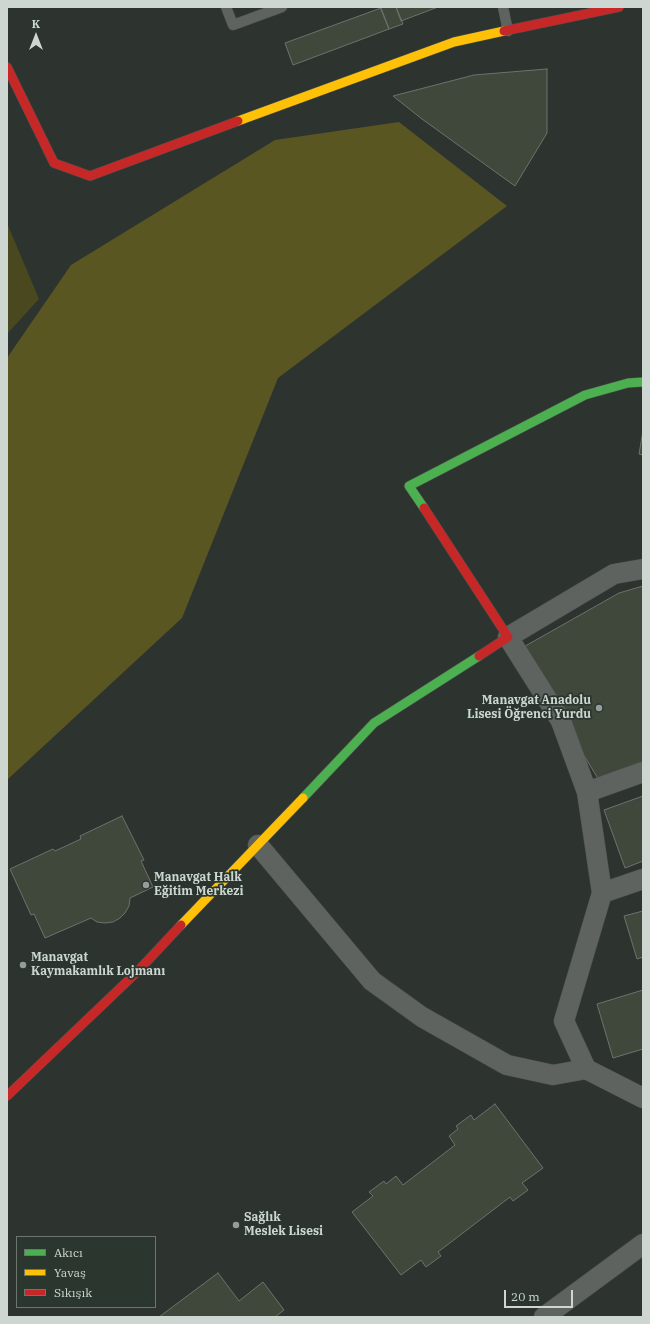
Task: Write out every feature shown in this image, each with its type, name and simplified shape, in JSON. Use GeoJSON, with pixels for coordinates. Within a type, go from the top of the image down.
{"type":"FeatureCollection","features":[{"type":"Feature","properties":{"kind":"street"},"geometry":{"type":"LineString","coordinates":[[7,67],[54,163],[90,176],[454,42],[619,7]]}},
{"type":"Feature","properties":{"kind":"street"},"geometry":{"type":"LineString","coordinates":[[586,1069],[564,1020],[602,894],[587,792],[561,721],[409,486],[585,395],[628,383],[643,382]]}},
{"type":"Feature","properties":{"kind":"street"},"geometry":{"type":"LineString","coordinates":[[7,1096],[138,971],[374,723],[508,637],[614,574],[643,569]]}},
{"type":"Feature","properties":{"kind":"street"},"geometry":{"type":"LineString","coordinates":[[587,792],[643,772]]}},
{"type":"Feature","properties":{"kind":"street"},"geometry":{"type":"LineString","coordinates":[[258,845],[372,981],[422,1018],[507,1065],[553,1075],[586,1069],[643,1098]]}},
{"type":"Feature","properties":{"kind":"street"},"geometry":{"type":"LineString","coordinates":[[602,894],[643,879]]}},
{"type":"Feature","properties":{"kind":"street"},"geometry":{"type":"LineString","coordinates":[[544,1317],[643,1244]]}},
{"type":"Feature","properties":{"kind":"lane"},"geometry":{"type":"LineString","coordinates":[[226,7],[233,25],[282,7]]}},
{"type":"Feature","properties":{"kind":"lane"},"geometry":{"type":"LineString","coordinates":[[503,7],[508,31]]}},
{"type":"Feature","properties":{"kind":"shaded area"},"geometry":{"type":"Polygon","coordinates":[[[399,122],[507,206],[278,378],[182,618],[7,780],[7,358],[71,265],[275,140],[399,122]]]}},
{"type":"Feature","properties":{"kind":"shaded area"},"geometry":{"type":"Polygon","coordinates":[[[7,223],[39,299],[7,334],[7,223]]]}},
{"type":"Feature","properties":{"kind":"building"},"geometry":{"type":"Polygon","coordinates":[[[380,7],[396,7],[403,24],[389,29],[380,7]]]}},
{"type":"Feature","properties":{"kind":"building"},"geometry":{"type":"Polygon","coordinates":[[[396,7],[438,7],[401,21],[396,7]]]}},
{"type":"Feature","properties":{"kind":"building"},"geometry":{"type":"Polygon","coordinates":[[[381,8],[389,29],[293,65],[285,43],[381,8]]]}},
{"type":"Feature","properties":{"kind":"building"},"geometry":{"type":"Polygon","coordinates":[[[547,69],[547,133],[515,186],[422,119],[393,96],[474,75],[547,69]]]}},
{"type":"Feature","properties":{"kind":"building"},"geometry":{"type":"Polygon","coordinates":[[[643,431],[643,455],[639,454],[643,431]]]}},
{"type":"Feature","properties":{"kind":"building","name":"Manavgat Anadolu Lisesi Öğrenci Yurdu"},"geometry":{"type":"Polygon","coordinates":[[[643,586],[643,767],[600,782],[520,649],[619,593],[643,586]]]}},
{"type":"Feature","properties":{"kind":"building"},"geometry":{"type":"Polygon","coordinates":[[[643,796],[643,861],[625,868],[604,810],[643,796]]]}},
{"type":"Feature","properties":{"kind":"building"},"geometry":{"type":"Polygon","coordinates":[[[122,816],[144,860],[141,861],[153,887],[130,898],[129,906],[125,913],[113,922],[97,922],[91,918],[45,938],[34,914],[31,915],[10,869],[53,849],[55,851],[81,839],[80,836],[122,816]]]}},
{"type":"Feature","properties":{"kind":"building"},"geometry":{"type":"Polygon","coordinates":[[[643,911],[643,957],[637,959],[624,916],[643,911]]]}},
{"type":"Feature","properties":{"kind":"building"},"geometry":{"type":"Polygon","coordinates":[[[643,990],[643,1049],[613,1058],[597,1004],[643,990]]]}},
{"type":"Feature","properties":{"kind":"building"},"geometry":{"type":"Polygon","coordinates":[[[495,1104],[543,1168],[522,1183],[528,1190],[513,1201],[510,1197],[438,1252],[441,1256],[426,1267],[421,1260],[401,1275],[352,1212],[373,1196],[369,1192],[384,1181],[386,1184],[396,1176],[403,1185],[455,1145],[449,1136],[458,1129],[456,1126],[471,1115],[474,1120],[495,1104]]]}},
{"type":"Feature","properties":{"kind":"building"},"geometry":{"type":"Polygon","coordinates":[[[218,1273],[239,1301],[263,1282],[284,1310],[275,1317],[159,1317],[218,1273]]]}},
{"type":"Feature","properties":{"kind":"traffic: fast"},"geometry":{"type":"LineString","coordinates":[[424,508],[409,486],[585,395],[628,383],[643,382]]}},
{"type":"Feature","properties":{"kind":"traffic: fast"},"geometry":{"type":"LineString","coordinates":[[303,798],[374,723],[479,656]]}},
{"type":"Feature","properties":{"kind":"traffic: slow"},"geometry":{"type":"LineString","coordinates":[[238,121],[454,42],[504,31]]}},
{"type":"Feature","properties":{"kind":"traffic: slow"},"geometry":{"type":"LineString","coordinates":[[181,925],[303,798]]}},
{"type":"Feature","properties":{"kind":"traffic: jam"},"geometry":{"type":"LineString","coordinates":[[504,31],[619,7]]}},
{"type":"Feature","properties":{"kind":"traffic: jam"},"geometry":{"type":"LineString","coordinates":[[7,67],[54,163],[90,176],[238,121]]}},
{"type":"Feature","properties":{"kind":"traffic: jam"},"geometry":{"type":"LineString","coordinates":[[424,508],[508,637],[479,656]]}},
{"type":"Feature","properties":{"kind":"traffic: jam"},"geometry":{"type":"LineString","coordinates":[[7,1096],[138,971],[181,925]]}},
{"type":"Feature","properties":{"kind":"place","name":"Manavgat Anadolu Lisesi Öğrenci Yurdu"},"geometry":{"type":"Point","coordinates":[599,708]}},
{"type":"Feature","properties":{"kind":"place","name":"Manavgat Halk Eğitim Merkezi"},"geometry":{"type":"Point","coordinates":[146,885]}},
{"type":"Feature","properties":{"kind":"place","name":"Manavgat Kaymakamlık Lojmanı"},"geometry":{"type":"Point","coordinates":[23,965]}},
{"type":"Feature","properties":{"kind":"place","name":"Sağlık Meslek Lisesi"},"geometry":{"type":"Point","coordinates":[236,1225]}}]}
